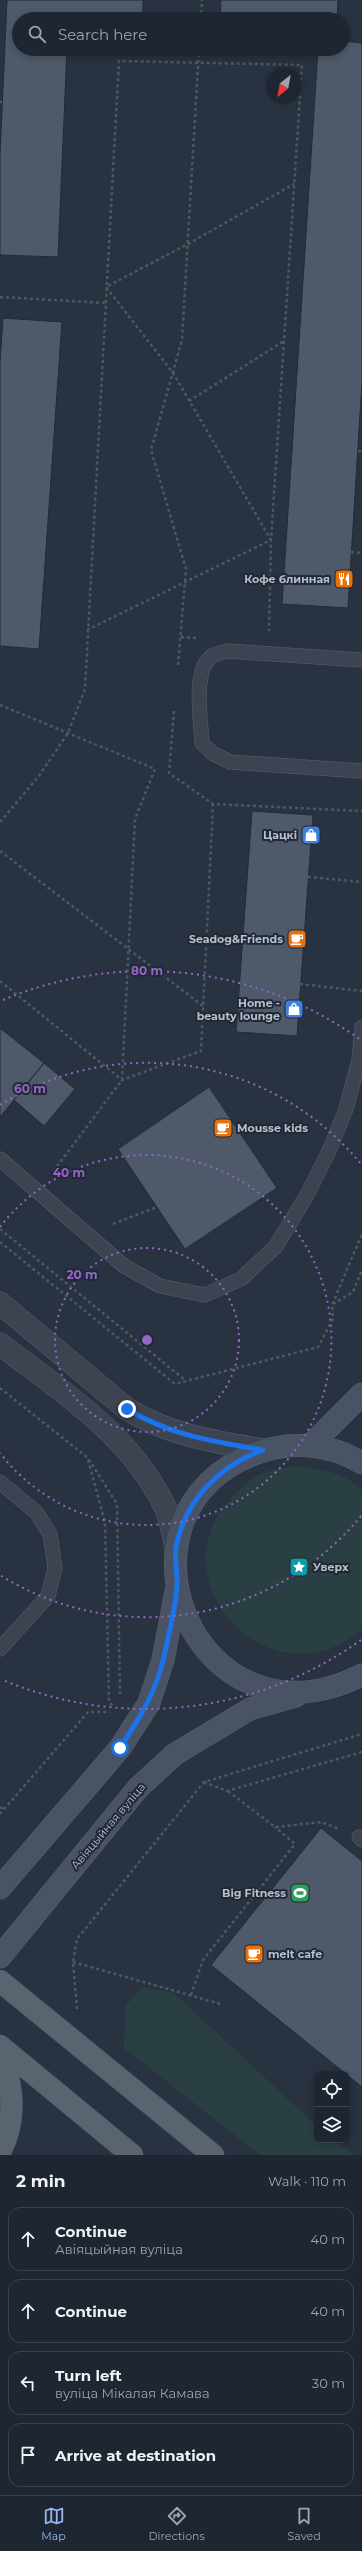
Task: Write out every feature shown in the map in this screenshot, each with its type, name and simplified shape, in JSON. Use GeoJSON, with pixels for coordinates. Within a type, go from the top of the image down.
{"type":"FeatureCollection","features":[{"type":"Feature","properties":{"kind":"main road"},"geometry":{"type":"LineString","coordinates":[[310,1446],[362,1394]]}},
{"type":"Feature","properties":{"kind":"main road"},"geometry":{"type":"LineString","coordinates":[[304,1693],[282,1691],[259,1685],[224,1667],[201,1644],[192,1631],[180,1602],[177,1586],[176,1548],[190,1509],[209,1483],[234,1463],[263,1450],[294,1445],[310,1446],[341,1453],[362,1463]]}},
{"type":"Feature","properties":{"kind":"main road"},"geometry":{"type":"LineString","coordinates":[[0,1888],[120,1748],[149,1703],[163,1660],[177,1586]]}},
{"type":"Feature","properties":{"kind":"main road","name":"Авіяцыйная вуліца"},"geometry":{"type":"LineString","coordinates":[[0,1957],[138,1788],[176,1754],[250,1709],[304,1693],[357,1680]]}},
{"type":"Feature","properties":{"kind":"main road"},"geometry":{"type":"LineString","coordinates":[[0,1981],[212,2155]]}},
{"type":"Feature","properties":{"kind":"main road"},"geometry":{"type":"LineString","coordinates":[[0,2046],[10,2082],[12,2100],[10,2125],[0,2152]]}},
{"type":"Feature","properties":{"kind":"main road"},"geometry":{"type":"LineString","coordinates":[[0,2046],[132,2155]]}},
{"type":"Feature","properties":{"kind":"street"},"geometry":{"type":"LineString","coordinates":[[0,1303],[127,1409],[148,1422],[176,1433],[209,1441],[263,1450]]}},
{"type":"Feature","properties":{"kind":"street"},"geometry":{"type":"LineString","coordinates":[[0,1344],[99,1421],[130,1451],[166,1507],[176,1548]]}},
{"type":"Feature","properties":{"kind":"lane"},"geometry":{"type":"LineString","coordinates":[[362,660],[227,651],[212,656],[202,669],[199,688],[202,743],[212,753],[230,762],[362,772]]}},
{"type":"Feature","properties":{"kind":"lane"},"geometry":{"type":"LineString","coordinates":[[0,1159],[124,1266],[160,1286],[205,1295],[241,1279],[276,1246],[329,1151],[346,1109],[359,1060],[362,1027]]}},
{"type":"Feature","properties":{"kind":"lane"},"geometry":{"type":"LineString","coordinates":[[0,1482],[36,1512],[50,1534],[55,1568],[48,1596],[0,1649]]}},
{"type":"Feature","properties":{"kind":"path"},"geometry":{"type":"LineString","coordinates":[[201,12],[202,0]]}},
{"type":"Feature","properties":{"kind":"path"},"geometry":{"type":"LineString","coordinates":[[178,669],[186,569],[151,450],[182,340],[199,56]]}},
{"type":"Feature","properties":{"kind":"path"},"geometry":{"type":"LineString","coordinates":[[0,822],[39,776],[68,733],[85,689],[119,61],[198,64],[302,65],[271,540],[269,634]]}},
{"type":"Feature","properties":{"kind":"path"},"geometry":{"type":"LineString","coordinates":[[106,287],[188,244],[294,184]]}},
{"type":"Feature","properties":{"kind":"path"},"geometry":{"type":"LineString","coordinates":[[106,287],[173,373],[271,540]]}},
{"type":"Feature","properties":{"kind":"path"},"geometry":{"type":"LineString","coordinates":[[0,297],[106,303]]}},
{"type":"Feature","properties":{"kind":"path"},"geometry":{"type":"LineString","coordinates":[[189,401],[284,341]]}},
{"type":"Feature","properties":{"kind":"path"},"geometry":{"type":"LineString","coordinates":[[87,630],[185,584],[271,540]]}},
{"type":"Feature","properties":{"kind":"path"},"geometry":{"type":"LineString","coordinates":[[351,552],[362,553]]}},
{"type":"Feature","properties":{"kind":"path"},"geometry":{"type":"LineString","coordinates":[[0,704],[155,769],[135,819],[122,1080]]}},
{"type":"Feature","properties":{"kind":"path"},"geometry":{"type":"LineString","coordinates":[[175,709],[170,773],[212,804],[362,810]]}},
{"type":"Feature","properties":{"kind":"path"},"geometry":{"type":"LineString","coordinates":[[38,1192],[122,1080],[201,1051],[212,804]]}},
{"type":"Feature","properties":{"kind":"path"},"geometry":{"type":"LineString","coordinates":[[0,851],[203,1006]]}},
{"type":"Feature","properties":{"kind":"path"},"geometry":{"type":"LineString","coordinates":[[308,877],[362,882]]}},
{"type":"Feature","properties":{"kind":"path"},"geometry":{"type":"LineString","coordinates":[[0,981],[122,1080]]}},
{"type":"Feature","properties":{"kind":"path"},"geometry":{"type":"LineString","coordinates":[[300,984],[362,991]]}},
{"type":"Feature","properties":{"kind":"path"},"geometry":{"type":"LineString","coordinates":[[87,1234],[157,1207]]}},
{"type":"Feature","properties":{"kind":"path"},"geometry":{"type":"LineString","coordinates":[[0,1229],[187,1381]]}},
{"type":"Feature","properties":{"kind":"path"},"geometry":{"type":"LineString","coordinates":[[0,1242],[175,1384],[318,1347],[333,1319],[332,1305],[362,1234]]}},
{"type":"Feature","properties":{"kind":"path"},"geometry":{"type":"LineString","coordinates":[[332,1305],[353,1292],[362,1270]]}},
{"type":"Feature","properties":{"kind":"path"},"geometry":{"type":"LineString","coordinates":[[0,1388],[88,1458],[117,1504],[120,1697]]}},
{"type":"Feature","properties":{"kind":"path"},"geometry":{"type":"LineString","coordinates":[[88,1458],[105,1522],[109,1702],[120,1713]]}},
{"type":"Feature","properties":{"kind":"path"},"geometry":{"type":"LineString","coordinates":[[0,1814],[88,1712],[114,1712]]}},
{"type":"Feature","properties":{"kind":"path"},"geometry":{"type":"LineString","coordinates":[[221,2004],[73,1962],[77,1939],[204,1782],[362,1734]]}},
{"type":"Feature","properties":{"kind":"path"},"geometry":{"type":"LineString","coordinates":[[227,1791],[362,1752]]}},
{"type":"Feature","properties":{"kind":"path"},"geometry":{"type":"LineString","coordinates":[[191,1995],[203,1960],[295,1844],[227,1791],[204,1782]]}},
{"type":"Feature","properties":{"kind":"path"},"geometry":{"type":"LineString","coordinates":[[0,1808],[6,1807]]}},
{"type":"Feature","properties":{"kind":"path"},"geometry":{"type":"LineString","coordinates":[[274,1828],[322,1822],[360,1839]]}},
{"type":"Feature","properties":{"kind":"green space"},"geometry":{"type":"Polygon","coordinates":[[[298,1466],[324,1470],[340,1476],[355,1484],[362,1490],[362,1630],[327,1649],[293,1653],[261,1644],[234,1625],[215,1598],[206,1566],[210,1532],[230,1499],[247,1483],[262,1473],[276,1469],[298,1466]]]}},
{"type":"Feature","properties":{"kind":"green space"},"geometry":{"type":"Polygon","coordinates":[[[143,1987],[174,1993],[314,2123],[314,2143],[339,2143],[353,2155],[260,2155],[124,2048],[125,2006],[143,1987]]]}},
{"type":"Feature","properties":{"kind":"building"},"geometry":{"type":"Polygon","coordinates":[[[7,0],[143,0],[143,12],[12,12],[12,56],[67,56],[58,257],[0,255],[0,154],[7,0]]]}},
{"type":"Feature","properties":{"kind":"building"},"geometry":{"type":"Polygon","coordinates":[[[221,0],[338,0],[337,12],[220,12],[221,0]]]}},
{"type":"Feature","properties":{"kind":"building"},"geometry":{"type":"Polygon","coordinates":[[[350,42],[362,43],[362,382],[348,608],[282,604],[318,56],[350,56],[350,42]]]}},
{"type":"Feature","properties":{"kind":"building"},"geometry":{"type":"Polygon","coordinates":[[[3,318],[62,322],[39,649],[0,646],[0,363],[3,318]]]}},
{"type":"Feature","properties":{"kind":"building"},"geometry":{"type":"Polygon","coordinates":[[[252,811],[313,815],[297,1036],[236,1032],[252,811]]]}},
{"type":"Feature","properties":{"kind":"building"},"geometry":{"type":"Polygon","coordinates":[[[0,1028],[44,1063],[1,1116],[0,1115],[0,1028]]]}},
{"type":"Feature","properties":{"kind":"building"},"geometry":{"type":"Polygon","coordinates":[[[44,1063],[75,1089],[44,1126],[14,1100],[44,1063]]]}},
{"type":"Feature","properties":{"kind":"building"},"geometry":{"type":"Polygon","coordinates":[[[209,1087],[277,1188],[185,1249],[118,1149],[209,1087]]]}},
{"type":"Feature","properties":{"kind":"building"},"geometry":{"type":"Polygon","coordinates":[[[321,1828],[362,1861],[362,2087],[350,2077],[350,2071],[342,2071],[211,1965],[321,1828]]]}},
{"type":"Feature","properties":{"kind":"place","name":"Кофе блинная"},"geometry":{"type":"Point","coordinates":[344,579]}},
{"type":"Feature","properties":{"kind":"place","name":"Цацкi"},"geometry":{"type":"Point","coordinates":[311,835]}},
{"type":"Feature","properties":{"kind":"place","name":"Seadog&Friends"},"geometry":{"type":"Point","coordinates":[297,939]}},
{"type":"Feature","properties":{"kind":"place","name":"Home - beauty lounge"},"geometry":{"type":"Point","coordinates":[294,1009]}},
{"type":"Feature","properties":{"kind":"place","name":"Mousse kids"},"geometry":{"type":"Point","coordinates":[223,1128]}},
{"type":"Feature","properties":{"kind":"place","name":"Уверх"},"geometry":{"type":"Point","coordinates":[299,1567]}},
{"type":"Feature","properties":{"kind":"place","name":"Big Fitness"},"geometry":{"type":"Point","coordinates":[300,1893]}},
{"type":"Feature","properties":{"kind":"place","name":"melt cafe"},"geometry":{"type":"Point","coordinates":[254,1954]}},
{"type":"Feature","properties":{"kind":"route"},"geometry":{"type":"LineString","coordinates":[[120,1748],[149,1703],[158,1680],[177,1586],[176,1548],[190,1509],[209,1483],[221,1472],[234,1463],[263,1450],[209,1441],[176,1433],[148,1422],[127,1409]]}}]}
